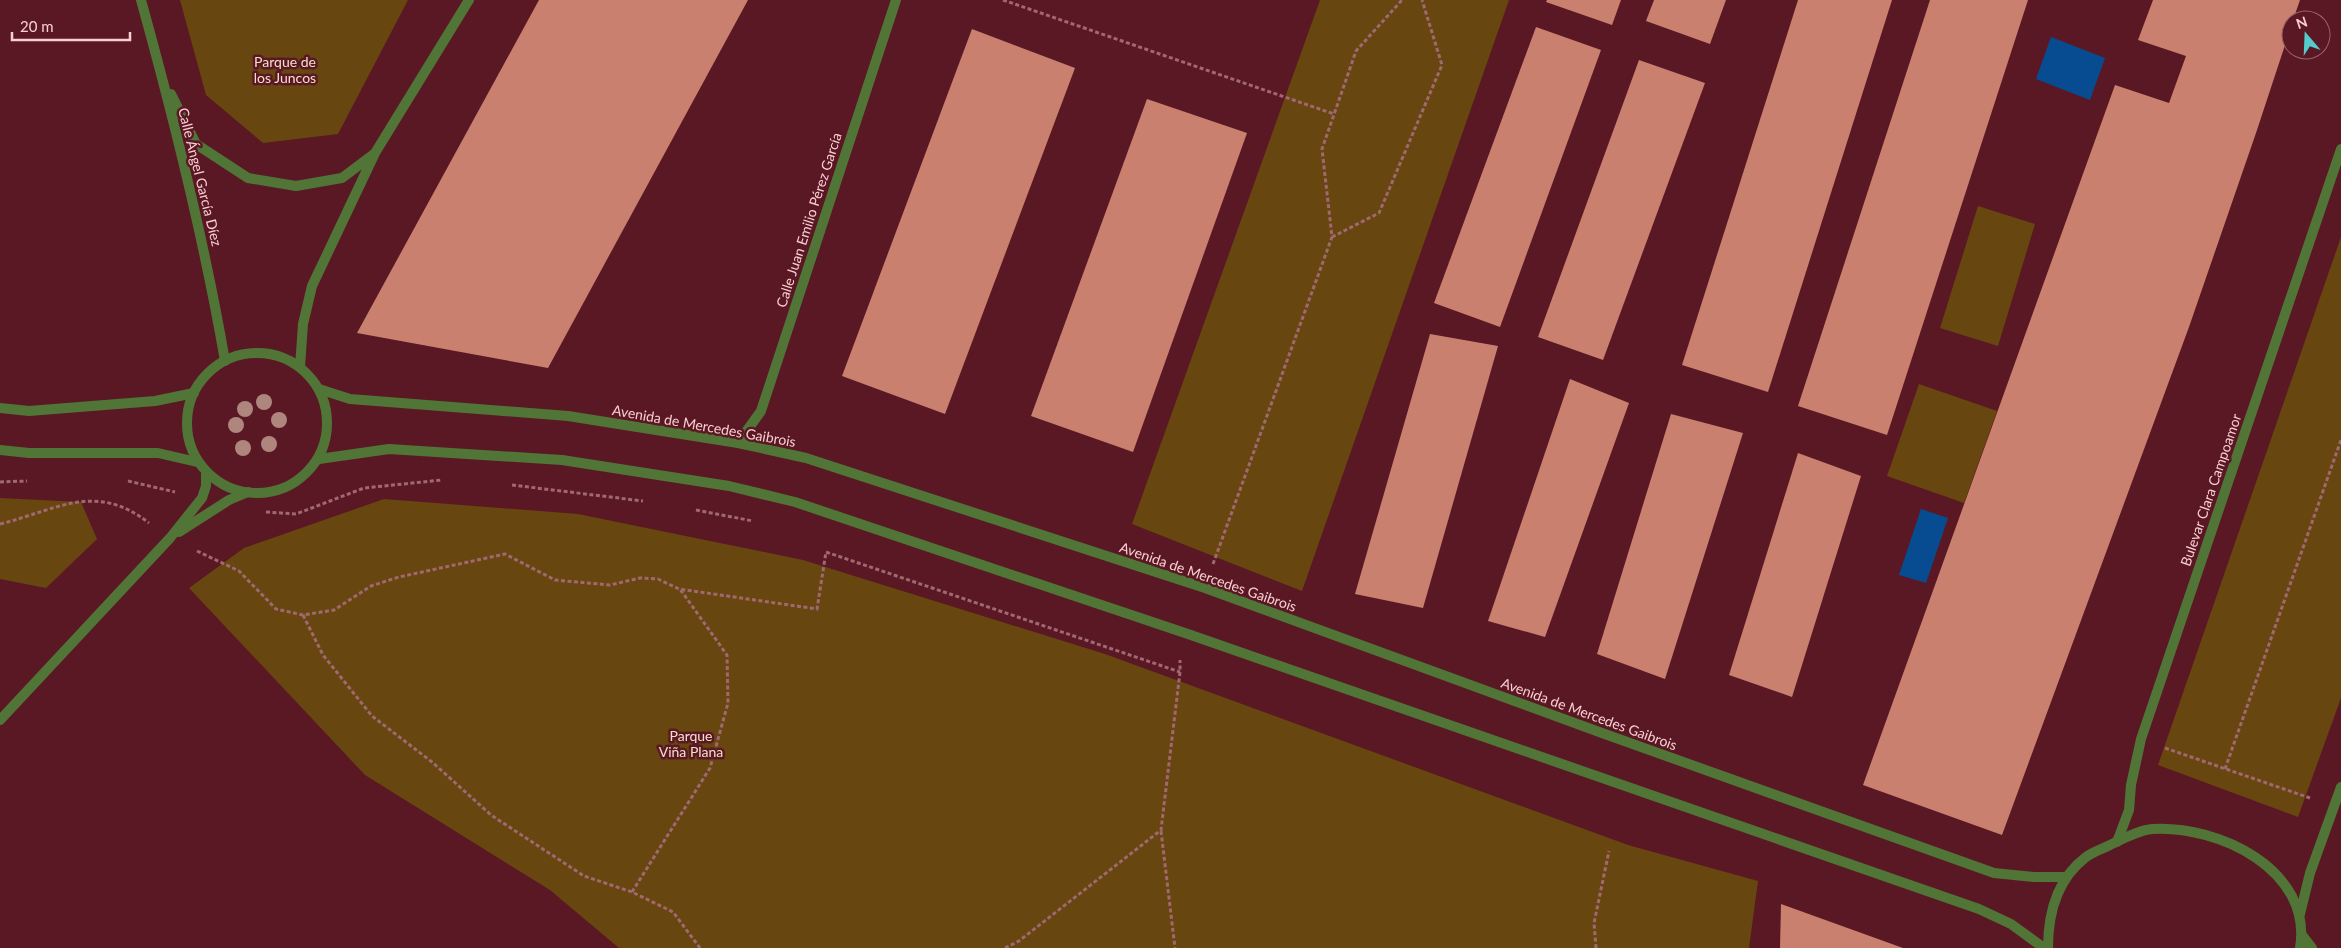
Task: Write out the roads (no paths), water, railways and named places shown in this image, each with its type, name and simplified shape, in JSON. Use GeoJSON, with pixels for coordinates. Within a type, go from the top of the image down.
{"type":"FeatureCollection","features":[{"type":"Feature","properties":{"kind":"street","name":"Calle Ángel García Díez"},"geometry":{"type":"LineString","coordinates":[[141,0],[213,288],[225,361]]}},
{"type":"Feature","properties":{"kind":"street"},"geometry":{"type":"LineString","coordinates":[[300,367],[303,324],[312,286],[375,154],[469,0]]}},
{"type":"Feature","properties":{"kind":"street","name":"Calle Juan Emilio Pérez García"},"geometry":{"type":"LineString","coordinates":[[738,443],[760,411],[896,0]]}},
{"type":"Feature","properties":{"kind":"street"},"geometry":{"type":"LineString","coordinates":[[162,78],[196,144],[248,178],[296,186],[342,178],[375,154]]}},
{"type":"Feature","properties":{"kind":"street","name":"Bulevar Clara Campoamor"},"geometry":{"type":"LineString","coordinates":[[2117,842],[2129,810],[2131,785],[2141,739],[2341,149]]}},
{"type":"Feature","properties":{"kind":"street"},"geometry":{"type":"LineString","coordinates":[[272,354],[300,367],[319,389],[327,412],[327,436],[319,459],[308,472],[296,480],[278,487],[249,491],[236,490],[220,484],[206,474],[197,462],[186,428],[188,410],[194,393],[212,369],[225,361],[240,356],[272,354]]}},
{"type":"Feature","properties":{"kind":"street","name":"Avenida de Mercedes Gaibrois"},"geometry":{"type":"LineString","coordinates":[[319,389],[350,399],[568,416],[738,443],[806,458],[1205,588],[1602,734],[1994,873],[2034,877],[2066,877]]}},
{"type":"Feature","properties":{"kind":"street"},"geometry":{"type":"LineString","coordinates":[[0,408],[29,411],[155,401],[194,393]]}},
{"type":"Feature","properties":{"kind":"street"},"geometry":{"type":"LineString","coordinates":[[319,459],[389,448],[562,460],[730,486],[795,502],[1188,634],[1979,909],[2011,924],[2046,948]]}},
{"type":"Feature","properties":{"kind":"street"},"geometry":{"type":"LineString","coordinates":[[0,450],[29,453],[158,453],[197,462]]}},
{"type":"Feature","properties":{"kind":"street"},"geometry":{"type":"LineString","coordinates":[[0,720],[170,538],[202,498],[206,486],[206,474]]}},
{"type":"Feature","properties":{"kind":"street"},"geometry":{"type":"LineString","coordinates":[[170,538],[224,504],[249,491]]}},
{"type":"Feature","properties":{"kind":"street"},"geometry":{"type":"LineString","coordinates":[[2300,948],[2302,936],[2300,914],[2310,873],[2341,787]]}},
{"type":"Feature","properties":{"kind":"street"},"geometry":{"type":"LineString","coordinates":[[2046,948],[2048,922],[2066,877],[2087,856],[2150,829],[2187,830],[2216,836],[2265,863],[2285,886],[2300,914]]}},
{"type":"Feature","properties":{"kind":"street"},"geometry":{"type":"LineString","coordinates":[[2302,936],[2312,948]]}},
{"type":"Feature","properties":{"kind":"water"},"geometry":{"type":"Polygon","coordinates":[[[2051,37],[2105,58],[2090,100],[2036,79],[2051,37]]]}},
{"type":"Feature","properties":{"kind":"water"},"geometry":{"type":"Polygon","coordinates":[[[1921,509],[1948,518],[1926,583],[1899,575],[1921,509]]]}},
{"type":"Feature","properties":{"kind":"park label","name":"Parque de los Juncos"},"geometry":{"type":"Point","coordinates":[285,70]}},
{"type":"Feature","properties":{"kind":"park label","name":"Parque Viña Plana"},"geometry":{"type":"Point","coordinates":[691,744]}}]}
